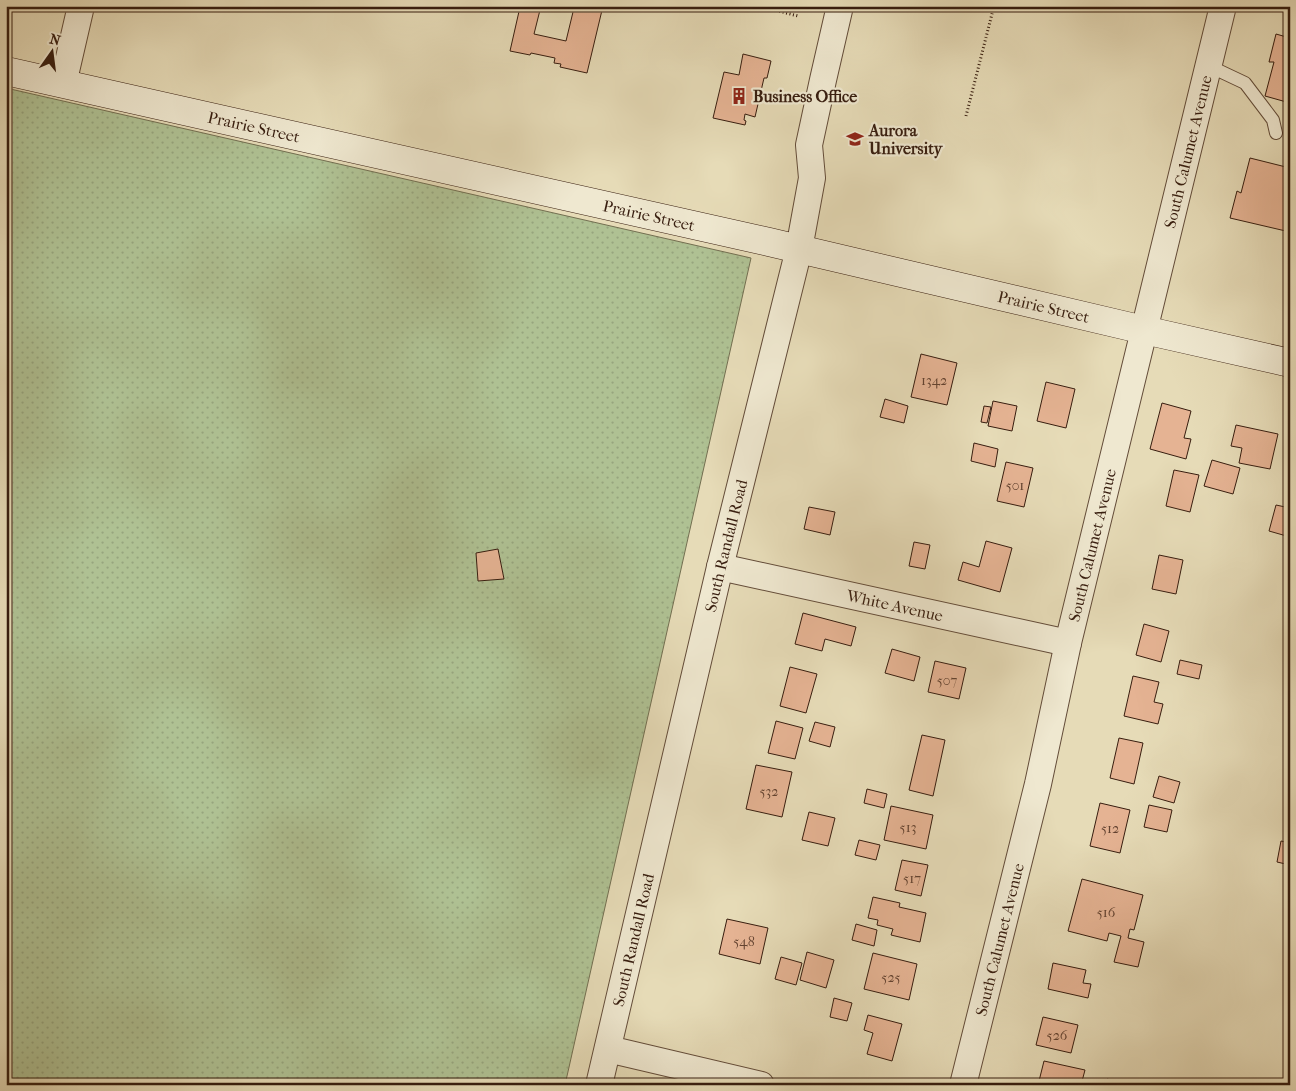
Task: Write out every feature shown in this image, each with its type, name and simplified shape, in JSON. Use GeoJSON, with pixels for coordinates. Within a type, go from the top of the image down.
{"type":"FeatureCollection","features":[{"type":"Feature","properties":{"kind":"street"},"geometry":{"type":"LineString","coordinates":[[63,84],[81,6]]}},
{"type":"Feature","properties":{"kind":"street","name":"South Randall Road"},"geometry":{"type":"LineString","coordinates":[[599,1085],[720,567],[798,249],[812,178],[809,145],[840,6]]}},
{"type":"Feature","properties":{"kind":"street","name":"South Calumet Avenue"},"geometry":{"type":"LineString","coordinates":[[963,1085],[1038,784],[1068,643],[1224,6]]}},
{"type":"Feature","properties":{"kind":"street","name":"Prairie Street"},"geometry":{"type":"LineString","coordinates":[[6,71],[798,249],[1290,363]]}},
{"type":"Feature","properties":{"kind":"street","name":"White Avenue"},"geometry":{"type":"LineString","coordinates":[[720,567],[1068,643]]}},
{"type":"Feature","properties":{"kind":"street"},"geometry":{"type":"LineString","coordinates":[[608,1049],[761,1085]]}},
{"type":"Feature","properties":{"kind":"lane"},"geometry":{"type":"LineString","coordinates":[[1209,66],[1245,83],[1274,120],[1276,133]]}},
{"type":"Feature","properties":{"kind":"path"},"geometry":{"type":"LineString","coordinates":[[759,6],[798,16]]}},
{"type":"Feature","properties":{"kind":"path"},"geometry":{"type":"LineString","coordinates":[[966,116],[994,6]]}},
{"type":"Feature","properties":{"kind":"green space"},"geometry":{"type":"Polygon","coordinates":[[[6,88],[751,258],[565,1085],[6,1085],[6,88]]]}},
{"type":"Feature","properties":{"kind":"building"},"geometry":{"type":"Polygon","coordinates":[[[519,6],[541,6],[534,34],[566,41],[573,12],[570,11],[571,6],[603,6],[587,73],[560,67],[561,64],[554,63],[555,58],[510,51],[519,6]]]}},
{"type":"Feature","properties":{"kind":"building"},"geometry":{"type":"Polygon","coordinates":[[[1276,34],[1290,38],[1290,103],[1265,96],[1274,62],[1269,62],[1276,34]]]}},
{"type":"Feature","properties":{"kind":"building","name":"Business Office"},"geometry":{"type":"Polygon","coordinates":[[[743,54],[771,61],[767,78],[764,78],[755,117],[745,114],[745,125],[713,118],[724,72],[739,75],[743,54]]]}},
{"type":"Feature","properties":{"kind":"building"},"geometry":{"type":"Polygon","coordinates":[[[1250,158],[1290,168],[1290,232],[1230,218],[1237,191],[1241,193],[1250,158]]]}},
{"type":"Feature","properties":{"kind":"building"},"geometry":{"type":"Polygon","coordinates":[[[921,354],[957,363],[947,405],[911,397],[921,354]]]}},
{"type":"Feature","properties":{"kind":"building"},"geometry":{"type":"Polygon","coordinates":[[[1046,382],[1075,389],[1066,428],[1037,421],[1046,382]]]}},
{"type":"Feature","properties":{"kind":"building"},"geometry":{"type":"Polygon","coordinates":[[[885,399],[908,406],[904,423],[880,417],[885,399]]]}},
{"type":"Feature","properties":{"kind":"building"},"geometry":{"type":"Polygon","coordinates":[[[993,401],[1017,406],[1012,431],[988,426],[993,401]]]}},
{"type":"Feature","properties":{"kind":"building"},"geometry":{"type":"Polygon","coordinates":[[[1162,403],[1191,411],[1184,438],[1191,439],[1186,459],[1150,449],[1162,403]]]}},
{"type":"Feature","properties":{"kind":"building"},"geometry":{"type":"Polygon","coordinates":[[[984,406],[991,407],[987,423],[981,422],[984,406]]]}},
{"type":"Feature","properties":{"kind":"building"},"geometry":{"type":"Polygon","coordinates":[[[1236,425],[1278,434],[1270,469],[1239,463],[1242,448],[1231,446],[1236,425]]]}},
{"type":"Feature","properties":{"kind":"building"},"geometry":{"type":"Polygon","coordinates":[[[974,443],[998,449],[995,467],[971,461],[974,443]]]}},
{"type":"Feature","properties":{"kind":"building"},"geometry":{"type":"Polygon","coordinates":[[[1212,460],[1240,468],[1233,494],[1204,486],[1212,460]]]}},
{"type":"Feature","properties":{"kind":"building"},"geometry":{"type":"Polygon","coordinates":[[[1006,462],[1033,468],[1024,507],[997,501],[1006,462]]]}},
{"type":"Feature","properties":{"kind":"building"},"geometry":{"type":"Polygon","coordinates":[[[1174,470],[1199,475],[1190,512],[1166,506],[1174,470]]]}},
{"type":"Feature","properties":{"kind":"building"},"geometry":{"type":"Polygon","coordinates":[[[1276,505],[1290,508],[1290,537],[1269,531],[1276,505]]]}},
{"type":"Feature","properties":{"kind":"building"},"geometry":{"type":"Polygon","coordinates":[[[809,507],[835,512],[830,535],[804,529],[809,507]]]}},
{"type":"Feature","properties":{"kind":"building"},"geometry":{"type":"Polygon","coordinates":[[[986,541],[1012,548],[1000,592],[958,580],[963,562],[979,567],[986,541]]]}},
{"type":"Feature","properties":{"kind":"building"},"geometry":{"type":"Polygon","coordinates":[[[914,542],[930,545],[925,569],[909,566],[914,542]]]}},
{"type":"Feature","properties":{"kind":"building"},"geometry":{"type":"Polygon","coordinates":[[[498,549],[504,579],[478,581],[476,553],[498,549]]]}},
{"type":"Feature","properties":{"kind":"building"},"geometry":{"type":"Polygon","coordinates":[[[1159,555],[1183,560],[1176,594],[1152,589],[1159,555]]]}},
{"type":"Feature","properties":{"kind":"building"},"geometry":{"type":"Polygon","coordinates":[[[803,613],[856,627],[851,646],[825,639],[822,651],[795,644],[803,613]]]}},
{"type":"Feature","properties":{"kind":"building"},"geometry":{"type":"Polygon","coordinates":[[[1144,624],[1169,631],[1161,662],[1136,655],[1144,624]]]}},
{"type":"Feature","properties":{"kind":"building"},"geometry":{"type":"Polygon","coordinates":[[[892,649],[920,657],[914,681],[885,673],[892,649]]]}},
{"type":"Feature","properties":{"kind":"building"},"geometry":{"type":"Polygon","coordinates":[[[1180,660],[1202,665],[1199,679],[1177,674],[1180,660]]]}},
{"type":"Feature","properties":{"kind":"building"},"geometry":{"type":"Polygon","coordinates":[[[935,661],[966,668],[959,699],[928,692],[935,661]]]}},
{"type":"Feature","properties":{"kind":"building"},"geometry":{"type":"Polygon","coordinates":[[[790,667],[817,674],[806,713],[780,706],[790,667]]]}},
{"type":"Feature","properties":{"kind":"building"},"geometry":{"type":"Polygon","coordinates":[[[1133,676],[1159,682],[1154,702],[1163,704],[1158,724],[1124,716],[1133,676]]]}},
{"type":"Feature","properties":{"kind":"building"},"geometry":{"type":"Polygon","coordinates":[[[776,721],[803,728],[795,759],[768,753],[776,721]]]}},
{"type":"Feature","properties":{"kind":"building"},"geometry":{"type":"Polygon","coordinates":[[[815,722],[835,727],[830,747],[809,741],[815,722]]]}},
{"type":"Feature","properties":{"kind":"building"},"geometry":{"type":"Polygon","coordinates":[[[922,735],[945,740],[933,796],[909,790],[922,735]]]}},
{"type":"Feature","properties":{"kind":"building"},"geometry":{"type":"Polygon","coordinates":[[[1119,738],[1143,743],[1134,784],[1110,778],[1119,738]]]}},
{"type":"Feature","properties":{"kind":"building"},"geometry":{"type":"Polygon","coordinates":[[[756,765],[792,772],[782,817],[746,809],[756,765]]]}},
{"type":"Feature","properties":{"kind":"building"},"geometry":{"type":"Polygon","coordinates":[[[1159,776],[1180,782],[1174,803],[1153,797],[1159,776]]]}},
{"type":"Feature","properties":{"kind":"building"},"geometry":{"type":"Polygon","coordinates":[[[867,789],[887,794],[884,808],[864,803],[867,789]]]}},
{"type":"Feature","properties":{"kind":"building"},"geometry":{"type":"Polygon","coordinates":[[[1100,803],[1130,810],[1120,853],[1090,846],[1100,803]]]}},
{"type":"Feature","properties":{"kind":"building"},"geometry":{"type":"Polygon","coordinates":[[[1149,805],[1172,810],[1167,832],[1144,827],[1149,805]]]}},
{"type":"Feature","properties":{"kind":"building"},"geometry":{"type":"Polygon","coordinates":[[[891,806],[933,815],[926,849],[884,840],[891,806]]]}},
{"type":"Feature","properties":{"kind":"building"},"geometry":{"type":"Polygon","coordinates":[[[809,812],[835,818],[828,846],[802,840],[809,812]]]}},
{"type":"Feature","properties":{"kind":"building"},"geometry":{"type":"Polygon","coordinates":[[[859,840],[880,845],[876,860],[855,855],[859,840]]]}},
{"type":"Feature","properties":{"kind":"building"},"geometry":{"type":"Polygon","coordinates":[[[1281,841],[1290,843],[1290,865],[1277,862],[1281,841]]]}},
{"type":"Feature","properties":{"kind":"building"},"geometry":{"type":"Polygon","coordinates":[[[902,860],[928,865],[921,896],[895,890],[902,860]]]}},
{"type":"Feature","properties":{"kind":"building"},"geometry":{"type":"Polygon","coordinates":[[[1082,879],[1143,895],[1134,930],[1130,929],[1128,938],[1144,942],[1138,967],[1114,962],[1121,936],[1109,933],[1107,941],[1068,931],[1082,879]]]}},
{"type":"Feature","properties":{"kind":"building"},"geometry":{"type":"Polygon","coordinates":[[[873,897],[900,903],[899,907],[926,913],[920,942],[891,935],[893,929],[877,925],[878,920],[868,918],[873,897]]]}},
{"type":"Feature","properties":{"kind":"building"},"geometry":{"type":"Polygon","coordinates":[[[727,919],[768,928],[760,964],[719,954],[727,919]]]}},
{"type":"Feature","properties":{"kind":"building"},"geometry":{"type":"Polygon","coordinates":[[[856,924],[877,930],[874,946],[852,940],[856,924]]]}},
{"type":"Feature","properties":{"kind":"building"},"geometry":{"type":"Polygon","coordinates":[[[807,952],[834,960],[826,988],[800,980],[807,952]]]}},
{"type":"Feature","properties":{"kind":"building"},"geometry":{"type":"Polygon","coordinates":[[[873,953],[917,964],[909,1000],[864,989],[873,953]]]}},
{"type":"Feature","properties":{"kind":"building"},"geometry":{"type":"Polygon","coordinates":[[[781,957],[802,963],[796,985],[775,979],[781,957]]]}},
{"type":"Feature","properties":{"kind":"building"},"geometry":{"type":"Polygon","coordinates":[[[1053,963],[1086,970],[1083,983],[1091,984],[1088,998],[1048,989],[1053,963]]]}},
{"type":"Feature","properties":{"kind":"building"},"geometry":{"type":"Polygon","coordinates":[[[834,998],[852,1003],[847,1021],[830,1017],[834,998]]]}},
{"type":"Feature","properties":{"kind":"building"},"geometry":{"type":"Polygon","coordinates":[[[868,1015],[902,1024],[892,1061],[867,1054],[873,1033],[864,1030],[868,1015]]]}},
{"type":"Feature","properties":{"kind":"building"},"geometry":{"type":"Polygon","coordinates":[[[1043,1017],[1078,1025],[1071,1053],[1036,1045],[1043,1017]]]}},
{"type":"Feature","properties":{"kind":"building"},"geometry":{"type":"Polygon","coordinates":[[[1044,1061],[1085,1070],[1081,1085],[1038,1085],[1044,1061]]]}},
{"type":"Feature","properties":{"kind":"building"},"geometry":{"type":"Polygon","coordinates":[[[1107,1079],[1128,1085],[1106,1085],[1107,1079]]]}},
{"type":"Feature","properties":{"kind":"place","name":"Business Office"},"geometry":{"type":"Point","coordinates":[739,96]}},
{"type":"Feature","properties":{"kind":"place","name":"Aurora University"},"geometry":{"type":"Point","coordinates":[855,139]}}]}
